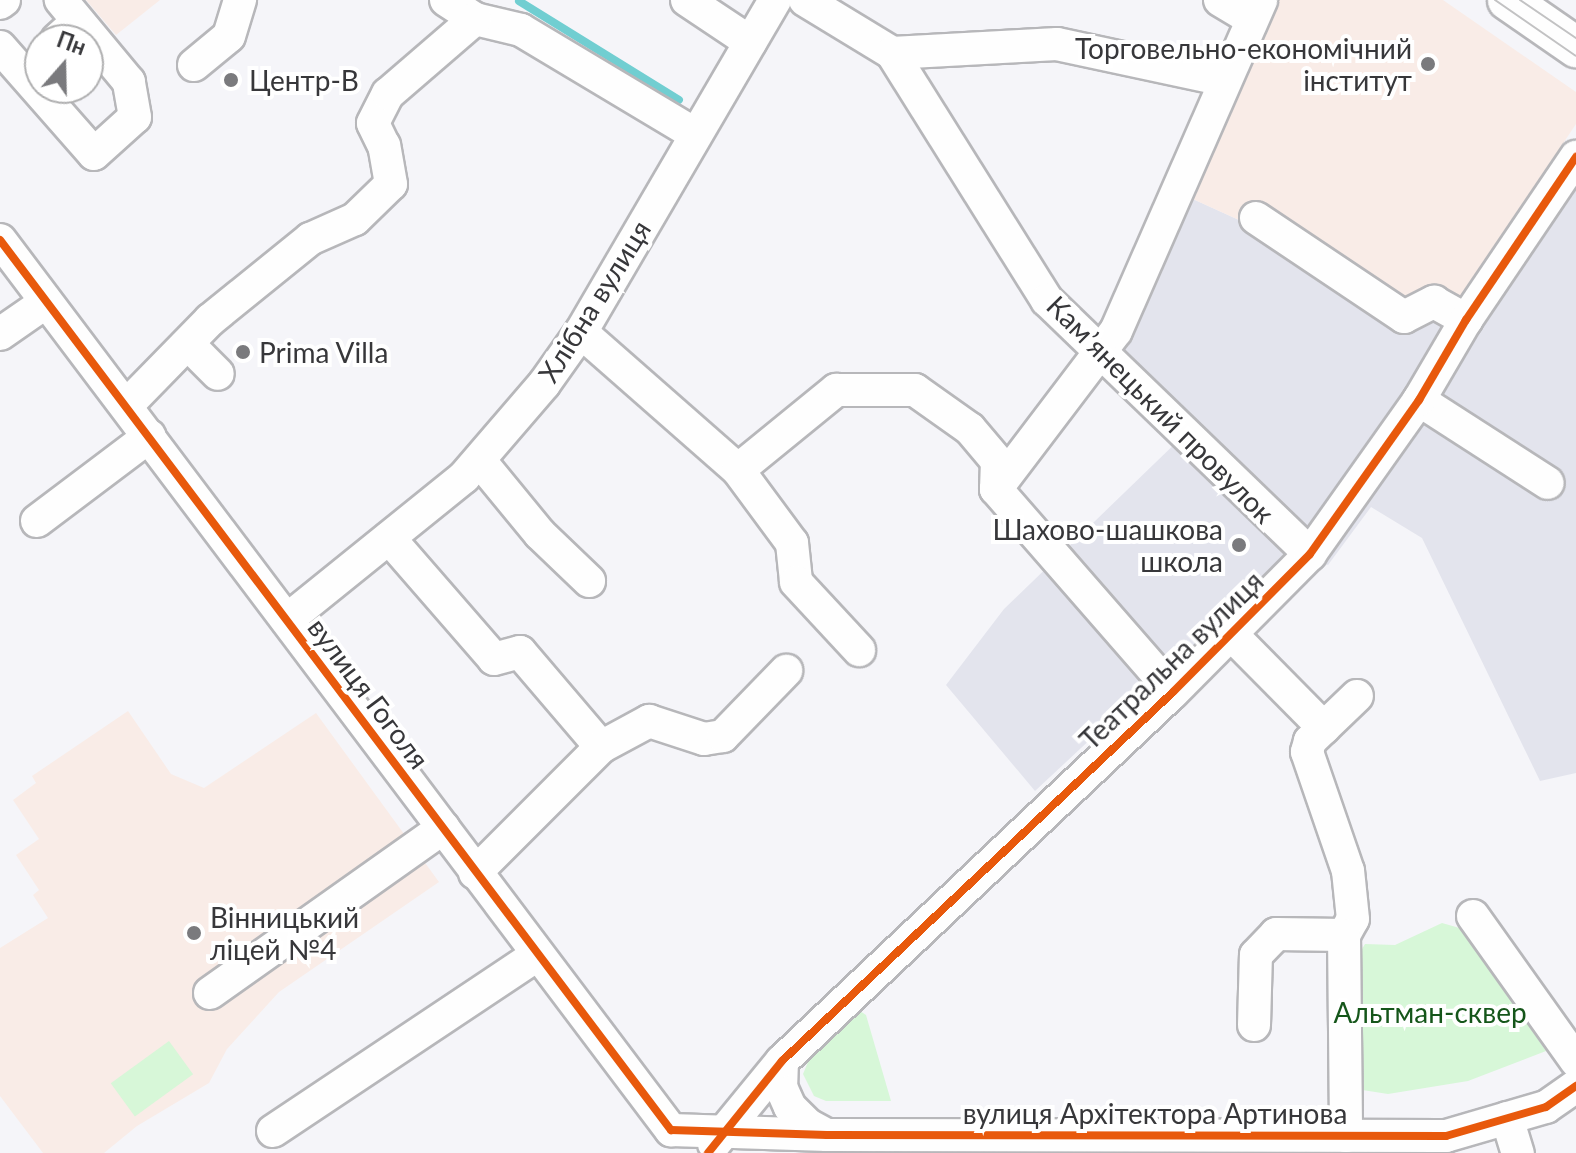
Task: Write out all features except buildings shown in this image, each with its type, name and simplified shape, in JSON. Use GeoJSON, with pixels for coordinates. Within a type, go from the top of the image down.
{"type":"FeatureCollection","features":[{"type":"Feature","properties":{"kind":"main road"},"geometry":{"type":"LineString","coordinates":[[1508,0],[1576,47]]}},
{"type":"Feature","properties":{"kind":"street"},"geometry":{"type":"LineString","coordinates":[[194,65],[229,36],[240,0]]}},
{"type":"Feature","properties":{"kind":"street"},"geometry":{"type":"LineString","coordinates":[[446,0],[475,19],[521,30],[695,134]]}},
{"type":"Feature","properties":{"kind":"street"},"geometry":{"type":"LineString","coordinates":[[687,0],[750,42]]}},
{"type":"Feature","properties":{"kind":"street","name":"Хлібна вулиця"},"geometry":{"type":"LineString","coordinates":[[287,620],[480,461],[581,332],[775,0]]}},
{"type":"Feature","properties":{"kind":"street"},"geometry":{"type":"LineString","coordinates":[[805,0],[892,53],[1057,44],[1225,80]]}},
{"type":"Feature","properties":{"kind":"street"},"geometry":{"type":"LineString","coordinates":[[996,489],[1116,331],[1256,10],[1220,0]]}},
{"type":"Feature","properties":{"kind":"street"},"geometry":{"type":"LineString","coordinates":[[127,405],[210,320],[310,239],[355,219],[391,184],[384,146],[373,123],[388,94],[475,19]]}},
{"type":"Feature","properties":{"kind":"street"},"geometry":{"type":"LineString","coordinates":[[0,47],[24,59]]}},
{"type":"Feature","properties":{"kind":"street","name":"Камʼянецький провулок"},"geometry":{"type":"LineString","coordinates":[[892,53],[1047,300],[1310,554]]}},
{"type":"Feature","properties":{"kind":"street"},"geometry":{"type":"LineString","coordinates":[[59,104],[94,154],[135,117],[129,82],[104,58]]}},
{"type":"Feature","properties":{"kind":"street","name":"Театральна вулиця"},"geometry":{"type":"LineString","coordinates":[[715,1143],[782,1061],[1173,692],[1310,554],[1419,400],[1466,320],[1576,157]]}},
{"type":"Feature","properties":{"kind":"street"},"geometry":{"type":"LineString","coordinates":[[1256,218],[1404,317],[1434,302],[1466,320]]}},
{"type":"Feature","properties":{"kind":"street","name":"вулиця Гоголя"},"geometry":{"type":"LineString","coordinates":[[0,240],[671,1130],[715,1143]]}},
{"type":"Feature","properties":{"kind":"street"},"geometry":{"type":"LineString","coordinates":[[0,334],[46,302]]}},
{"type":"Feature","properties":{"kind":"street"},"geometry":{"type":"LineString","coordinates":[[581,332],[738,470],[792,543],[796,582],[859,650]]}},
{"type":"Feature","properties":{"kind":"street"},"geometry":{"type":"LineString","coordinates":[[188,344],[218,374]]}},
{"type":"Feature","properties":{"kind":"street"},"geometry":{"type":"LineString","coordinates":[[738,470],[836,390],[915,390],[970,429],[997,461],[996,489],[1173,692]]}},
{"type":"Feature","properties":{"kind":"street"},"geometry":{"type":"LineString","coordinates":[[1419,400],[1548,483]]}},
{"type":"Feature","properties":{"kind":"street"},"geometry":{"type":"LineString","coordinates":[[37,521],[150,436]]}},
{"type":"Feature","properties":{"kind":"street"},"geometry":{"type":"LineString","coordinates":[[480,461],[540,534],[589,581]]}},
{"type":"Feature","properties":{"kind":"street"},"geometry":{"type":"LineString","coordinates":[[389,538],[494,659],[520,652],[601,747]]}},
{"type":"Feature","properties":{"kind":"street"},"geometry":{"type":"LineString","coordinates":[[1231,634],[1324,728]]}},
{"type":"Feature","properties":{"kind":"street"},"geometry":{"type":"LineString","coordinates":[[475,873],[601,747],[649,721],[704,739],[723,736],[786,671]]}},
{"type":"Feature","properties":{"kind":"street"},"geometry":{"type":"LineString","coordinates":[[1346,1136],[1344,935],[1353,919],[1348,871],[1307,752],[1310,741],[1357,696]]}},
{"type":"Feature","properties":{"kind":"street"},"geometry":{"type":"LineString","coordinates":[[210,993],[443,828]]}},
{"type":"Feature","properties":{"kind":"street"},"geometry":{"type":"LineString","coordinates":[[1473,916],[1576,1061]]}},
{"type":"Feature","properties":{"kind":"street"},"geometry":{"type":"LineString","coordinates":[[1254,1025],[1256,955],[1276,934],[1344,935]]}},
{"type":"Feature","properties":{"kind":"street"},"geometry":{"type":"LineString","coordinates":[[273,1131],[537,955]]}},
{"type":"Feature","properties":{"kind":"street"},"geometry":{"type":"LineString","coordinates":[[782,1061],[781,1087],[790,1107],[808,1125],[827,1135]]}},
{"type":"Feature","properties":{"kind":"street","name":"вулиця Архітектора Артинова"},"geometry":{"type":"LineString","coordinates":[[715,1143],[827,1135],[1293,1145],[1346,1136],[1446,1136],[1546,1107],[1576,1086]]}},
{"type":"Feature","properties":{"kind":"street"},"geometry":{"type":"LineString","coordinates":[[1507,1118],[1518,1153]]}},
{"type":"Feature","properties":{"kind":"shaded area"},"geometry":{"type":"Polygon","coordinates":[[[86,0],[160,0],[116,35],[86,0]]]}},
{"type":"Feature","properties":{"kind":"shaded area"},"geometry":{"type":"Polygon","coordinates":[[[1269,0],[1443,0],[1576,92],[1576,124],[1448,316],[1405,323],[1242,215],[1239,220],[1184,195],[1269,0]]]}},
{"type":"Feature","properties":{"kind":"shaded area"},"geometry":{"type":"Polygon","coordinates":[[[1576,157],[1576,773],[1540,781],[1422,538],[1371,507],[1328,565],[1309,555],[1173,692],[1156,678],[1035,791],[946,685],[1004,609],[1185,434],[1309,554],[1576,157]]]}},
{"type":"Feature","properties":{"kind":"shaded area"},"geometry":{"type":"Polygon","coordinates":[[[1184,195],[1239,220],[1242,215],[1448,316],[1406,395],[1312,525],[1297,530],[1110,348],[1184,195]]]}},
{"type":"Feature","properties":{"kind":"shaded area","name":"Вінницький ліцей №4"},"geometry":{"type":"Polygon","coordinates":[[[128,711],[171,774],[204,788],[316,713],[439,882],[279,992],[227,1049],[209,1083],[137,1126],[104,1153],[43,1153],[0,1096],[0,948],[48,918],[33,895],[39,890],[16,855],[39,839],[13,800],[36,783],[32,776],[128,711]]]}},
{"type":"Feature","properties":{"kind":"green space","name":"Альтман-сквер"},"geometry":{"type":"Polygon","coordinates":[[[1442,923],[1463,929],[1546,1051],[1468,1081],[1388,1094],[1356,1089],[1359,954],[1365,944],[1395,945],[1442,923]]]}},
{"type":"Feature","properties":{"kind":"green space"},"geometry":{"type":"Polygon","coordinates":[[[860,1011],[866,1015],[891,1101],[826,1101],[814,1096],[803,1074],[808,1062],[860,1011]]]}},
{"type":"Feature","properties":{"kind":"green space"},"geometry":{"type":"Polygon","coordinates":[[[169,1041],[193,1074],[135,1116],[111,1083],[169,1041]]]}},
{"type":"Feature","properties":{"kind":"waterway"},"geometry":{"type":"LineString","coordinates":[[519,1],[679,100]]}},
{"type":"Feature","properties":{"kind":"tram line"},"geometry":{"type":"LineString","coordinates":[[1495,0],[1576,56]]}},
{"type":"Feature","properties":{"kind":"tram line"},"geometry":{"type":"LineString","coordinates":[[1520,0],[1576,38]]}},
{"type":"Feature","properties":{"kind":"cycle path"},"geometry":{"type":"LineString","coordinates":[[708,1153],[782,1061],[1173,692],[1310,554],[1419,400],[1466,320],[1576,157]]}},
{"type":"Feature","properties":{"kind":"cycle path"},"geometry":{"type":"LineString","coordinates":[[0,240],[671,1130],[827,1135],[1446,1136],[1546,1107],[1576,1086]]}},
{"type":"Feature","properties":{"kind":"place","name":"Торговельно-економічний інститут"},"geometry":{"type":"Point","coordinates":[1428,64]}},
{"type":"Feature","properties":{"kind":"place","name":"Центр-В"},"geometry":{"type":"Point","coordinates":[231,80]}},
{"type":"Feature","properties":{"kind":"place","name":"Prima Villa"},"geometry":{"type":"Point","coordinates":[243,352]}},
{"type":"Feature","properties":{"kind":"place","name":"Шахово-шашкова школа"},"geometry":{"type":"Point","coordinates":[1239,545]}},
{"type":"Feature","properties":{"kind":"place","name":"Вінницький ліцей №4"},"geometry":{"type":"Point","coordinates":[194,933]}}]}
